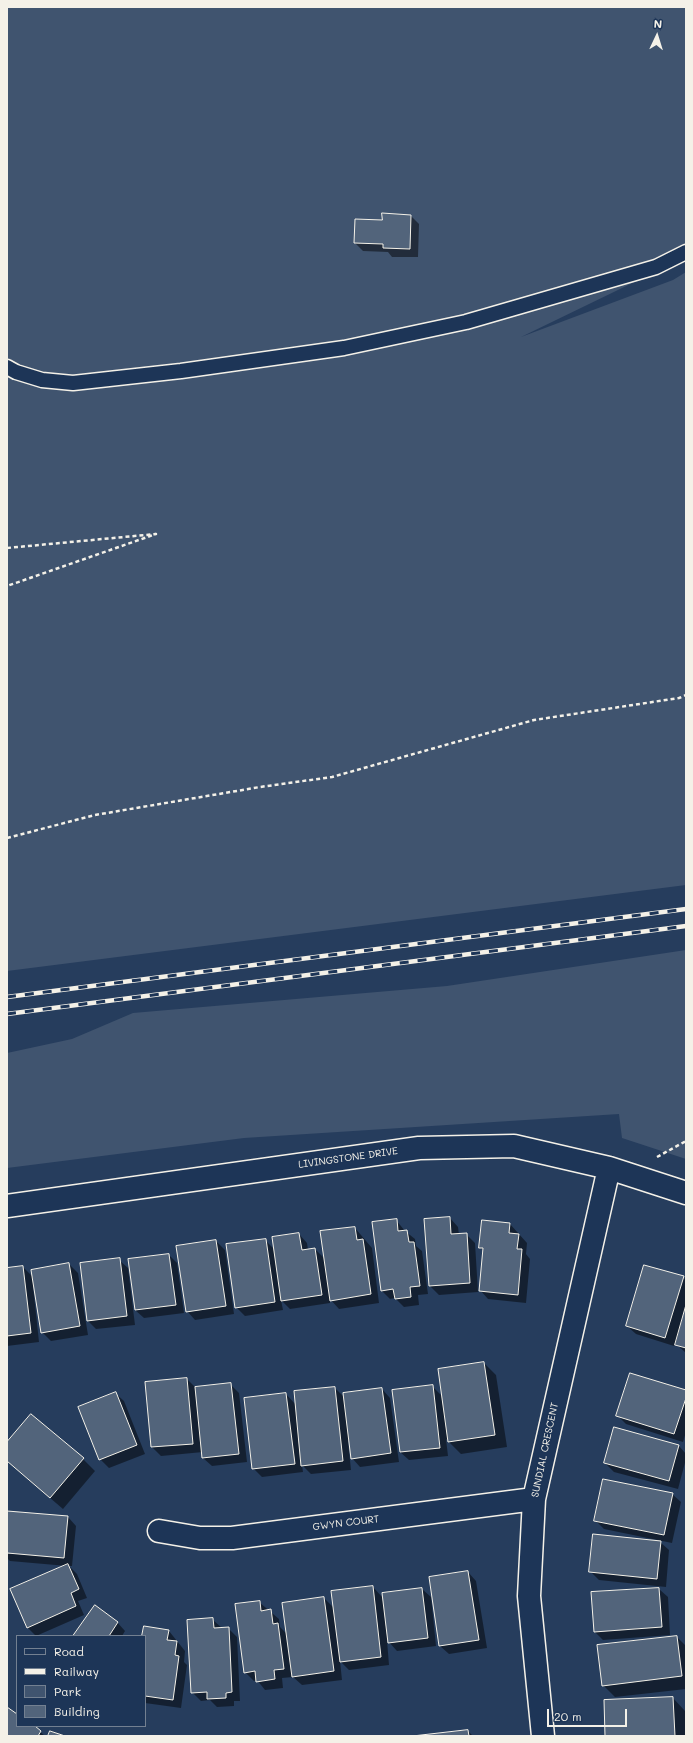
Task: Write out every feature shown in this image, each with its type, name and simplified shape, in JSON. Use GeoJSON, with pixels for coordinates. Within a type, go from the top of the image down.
{"type":"FeatureCollection","features":[{"type":"Feature","properties":{"kind":"street","name":"LIVINGSTONE DRIVE"},"geometry":{"type":"LineString","coordinates":[[7,1206],[419,1148],[514,1146],[609,1168],[686,1193]]}},
{"type":"Feature","properties":{"kind":"street","name":"SUNDIAL CRESCENT"},"geometry":{"type":"LineString","coordinates":[[543,1736],[529,1596],[534,1499],[609,1168]]}},
{"type":"Feature","properties":{"kind":"street","name":"GWYN COURT"},"geometry":{"type":"LineString","coordinates":[[159,1531],[200,1538],[232,1538],[534,1499]]}},
{"type":"Feature","properties":{"kind":"lane"},"geometry":{"type":"LineString","coordinates":[[7,368],[42,380],[73,383],[180,371],[344,348],[466,322],[656,267],[686,252]]}},
{"type":"Feature","properties":{"kind":"path"},"geometry":{"type":"LineString","coordinates":[[7,548],[156,534],[7,586]]}},
{"type":"Feature","properties":{"kind":"path"},"geometry":{"type":"LineString","coordinates":[[7,838],[95,815],[260,787],[332,778],[534,720],[679,698],[686,695]]}},
{"type":"Feature","properties":{"kind":"green space"},"geometry":{"type":"Polygon","coordinates":[[[7,7],[686,7],[686,257],[521,337],[673,280],[686,272],[686,885],[7,971],[7,7]]]}},
{"type":"Feature","properties":{"kind":"green space"},"geometry":{"type":"Polygon","coordinates":[[[686,950],[686,1159],[622,1138],[619,1114],[244,1138],[7,1168],[7,1053],[72,1039],[133,1013],[447,986],[686,950]]]}},
{"type":"Feature","properties":{"kind":"building"},"geometry":{"type":"Polygon","coordinates":[[[382,213],[411,215],[410,249],[383,248],[383,244],[354,243],[355,219],[382,220],[382,213]]]}},
{"type":"Feature","properties":{"kind":"building"},"geometry":{"type":"Polygon","coordinates":[[[450,1217],[451,1234],[467,1233],[470,1283],[429,1286],[424,1219],[450,1217]]]}},
{"type":"Feature","properties":{"kind":"building"},"geometry":{"type":"Polygon","coordinates":[[[397,1219],[398,1231],[407,1230],[409,1242],[414,1242],[420,1286],[410,1287],[411,1297],[395,1299],[393,1289],[381,1291],[372,1222],[397,1219]]]}},
{"type":"Feature","properties":{"kind":"building"},"geometry":{"type":"Polygon","coordinates":[[[482,1220],[510,1223],[509,1233],[519,1234],[517,1249],[522,1249],[518,1295],[479,1291],[483,1248],[479,1248],[482,1220]]]}},
{"type":"Feature","properties":{"kind":"building"},"geometry":{"type":"Polygon","coordinates":[[[355,1227],[357,1240],[363,1239],[371,1294],[330,1301],[320,1231],[355,1227]]]}},
{"type":"Feature","properties":{"kind":"building"},"geometry":{"type":"Polygon","coordinates":[[[299,1233],[302,1250],[315,1248],[322,1295],[281,1301],[272,1237],[299,1233]]]}},
{"type":"Feature","properties":{"kind":"building"},"geometry":{"type":"Polygon","coordinates":[[[266,1239],[275,1302],[235,1308],[226,1244],[266,1239]]]}},
{"type":"Feature","properties":{"kind":"building"},"geometry":{"type":"Polygon","coordinates":[[[216,1240],[226,1306],[186,1312],[176,1246],[216,1240]]]}},
{"type":"Feature","properties":{"kind":"building"},"geometry":{"type":"Polygon","coordinates":[[[169,1254],[176,1305],[135,1310],[128,1259],[169,1254]]]}},
{"type":"Feature","properties":{"kind":"building"},"geometry":{"type":"Polygon","coordinates":[[[120,1258],[127,1316],[87,1321],[80,1263],[120,1258]]]}},
{"type":"Feature","properties":{"kind":"building"},"geometry":{"type":"Polygon","coordinates":[[[69,1263],[80,1326],[41,1333],[31,1270],[69,1263]]]}},
{"type":"Feature","properties":{"kind":"building"},"geometry":{"type":"Polygon","coordinates":[[[644,1265],[684,1276],[665,1338],[626,1326],[644,1265]]]}},
{"type":"Feature","properties":{"kind":"building"},"geometry":{"type":"Polygon","coordinates":[[[23,1266],[31,1333],[7,1336],[7,1268],[23,1266]]]}},
{"type":"Feature","properties":{"kind":"building"},"geometry":{"type":"Polygon","coordinates":[[[686,1305],[686,1348],[675,1345],[686,1305]]]}},
{"type":"Feature","properties":{"kind":"building"},"geometry":{"type":"Polygon","coordinates":[[[484,1362],[495,1435],[448,1442],[438,1369],[484,1362]]]}},
{"type":"Feature","properties":{"kind":"building"},"geometry":{"type":"Polygon","coordinates":[[[630,1373],[686,1390],[686,1398],[674,1434],[616,1416],[630,1373]]]}},
{"type":"Feature","properties":{"kind":"building"},"geometry":{"type":"Polygon","coordinates":[[[187,1378],[193,1444],[151,1447],[145,1382],[187,1378]]]}},
{"type":"Feature","properties":{"kind":"building"},"geometry":{"type":"Polygon","coordinates":[[[231,1383],[239,1454],[202,1458],[195,1387],[231,1383]]]}},
{"type":"Feature","properties":{"kind":"building"},"geometry":{"type":"Polygon","coordinates":[[[433,1385],[440,1448],[400,1452],[392,1390],[433,1385]]]}},
{"type":"Feature","properties":{"kind":"building"},"geometry":{"type":"Polygon","coordinates":[[[335,1387],[343,1461],[301,1466],[294,1391],[335,1387]]]}},
{"type":"Feature","properties":{"kind":"building"},"geometry":{"type":"Polygon","coordinates":[[[382,1388],[391,1453],[351,1459],[343,1393],[382,1388]]]}},
{"type":"Feature","properties":{"kind":"building"},"geometry":{"type":"Polygon","coordinates":[[[116,1392],[137,1445],[99,1460],[78,1407],[116,1392]]]}},
{"type":"Feature","properties":{"kind":"building"},"geometry":{"type":"Polygon","coordinates":[[[286,1393],[295,1464],[252,1469],[244,1398],[286,1393]]]}},
{"type":"Feature","properties":{"kind":"building"},"geometry":{"type":"Polygon","coordinates":[[[31,1414],[84,1458],[50,1498],[7,1461],[7,1442],[31,1414]]]}},
{"type":"Feature","properties":{"kind":"building"},"geometry":{"type":"Polygon","coordinates":[[[614,1427],[679,1445],[669,1481],[604,1463],[614,1427]]]}},
{"type":"Feature","properties":{"kind":"building"},"geometry":{"type":"Polygon","coordinates":[[[603,1479],[673,1493],[664,1535],[594,1521],[603,1479]]]}},
{"type":"Feature","properties":{"kind":"building"},"geometry":{"type":"Polygon","coordinates":[[[7,1511],[68,1516],[64,1558],[7,1553],[7,1511]]]}},
{"type":"Feature","properties":{"kind":"building"},"geometry":{"type":"Polygon","coordinates":[[[593,1534],[661,1541],[657,1579],[589,1572],[593,1534]]]}},
{"type":"Feature","properties":{"kind":"building"},"geometry":{"type":"Polygon","coordinates":[[[68,1564],[79,1589],[71,1593],[76,1606],[27,1628],[10,1589],[68,1564]]]}},
{"type":"Feature","properties":{"kind":"building"},"geometry":{"type":"Polygon","coordinates":[[[468,1571],[479,1640],[439,1646],[429,1577],[468,1571]]]}},
{"type":"Feature","properties":{"kind":"building"},"geometry":{"type":"Polygon","coordinates":[[[373,1586],[381,1657],[340,1662],[331,1591],[373,1586]]]}},
{"type":"Feature","properties":{"kind":"building"},"geometry":{"type":"Polygon","coordinates":[[[422,1588],[428,1638],[388,1643],[382,1593],[422,1588]]]}},
{"type":"Feature","properties":{"kind":"building"},"geometry":{"type":"Polygon","coordinates":[[[659,1588],[662,1627],[594,1632],[591,1592],[659,1588]]]}},
{"type":"Feature","properties":{"kind":"building"},"geometry":{"type":"Polygon","coordinates":[[[324,1597],[334,1671],[292,1677],[282,1603],[324,1597]]]}},
{"type":"Feature","properties":{"kind":"building"},"geometry":{"type":"Polygon","coordinates":[[[260,1601],[261,1611],[271,1609],[273,1624],[278,1623],[284,1669],[274,1670],[275,1679],[256,1682],[255,1671],[244,1673],[235,1604],[260,1601]]]}},
{"type":"Feature","properties":{"kind":"building"},"geometry":{"type":"Polygon","coordinates":[[[95,1605],[118,1622],[110,1635],[74,1635],[95,1605]]]}},
{"type":"Feature","properties":{"kind":"building"},"geometry":{"type":"Polygon","coordinates":[[[213,1618],[214,1628],[229,1627],[232,1692],[226,1693],[226,1698],[207,1699],[207,1692],[191,1693],[187,1620],[213,1618]]]}},
{"type":"Feature","properties":{"kind":"building"},"geometry":{"type":"Polygon","coordinates":[[[144,1626],[169,1630],[167,1640],[177,1641],[175,1655],[179,1656],[173,1700],[146,1696],[146,1635],[142,1635],[144,1626]]]}},
{"type":"Feature","properties":{"kind":"building"},"geometry":{"type":"Polygon","coordinates":[[[677,1636],[682,1676],[602,1686],[597,1645],[677,1636]]]}},
{"type":"Feature","properties":{"kind":"building"},"geometry":{"type":"Polygon","coordinates":[[[673,1697],[675,1736],[605,1736],[604,1700],[673,1697]]]}},
{"type":"Feature","properties":{"kind":"building"},"geometry":{"type":"Polygon","coordinates":[[[7,1707],[16,1713],[16,1727],[36,1727],[41,1731],[38,1736],[7,1736],[7,1707]]]}},
{"type":"Feature","properties":{"kind":"building"},"geometry":{"type":"Polygon","coordinates":[[[468,1730],[469,1736],[413,1736],[468,1730]]]}},
{"type":"Feature","properties":{"kind":"building"},"geometry":{"type":"Polygon","coordinates":[[[50,1731],[65,1736],[48,1736],[50,1731]]]}},
{"type":"Feature","properties":{"kind":"railway"},"geometry":{"type":"LineString","coordinates":[[7,997],[686,909]]}},
{"type":"Feature","properties":{"kind":"railway"},"geometry":{"type":"LineString","coordinates":[[7,1014],[686,926]]}}]}
